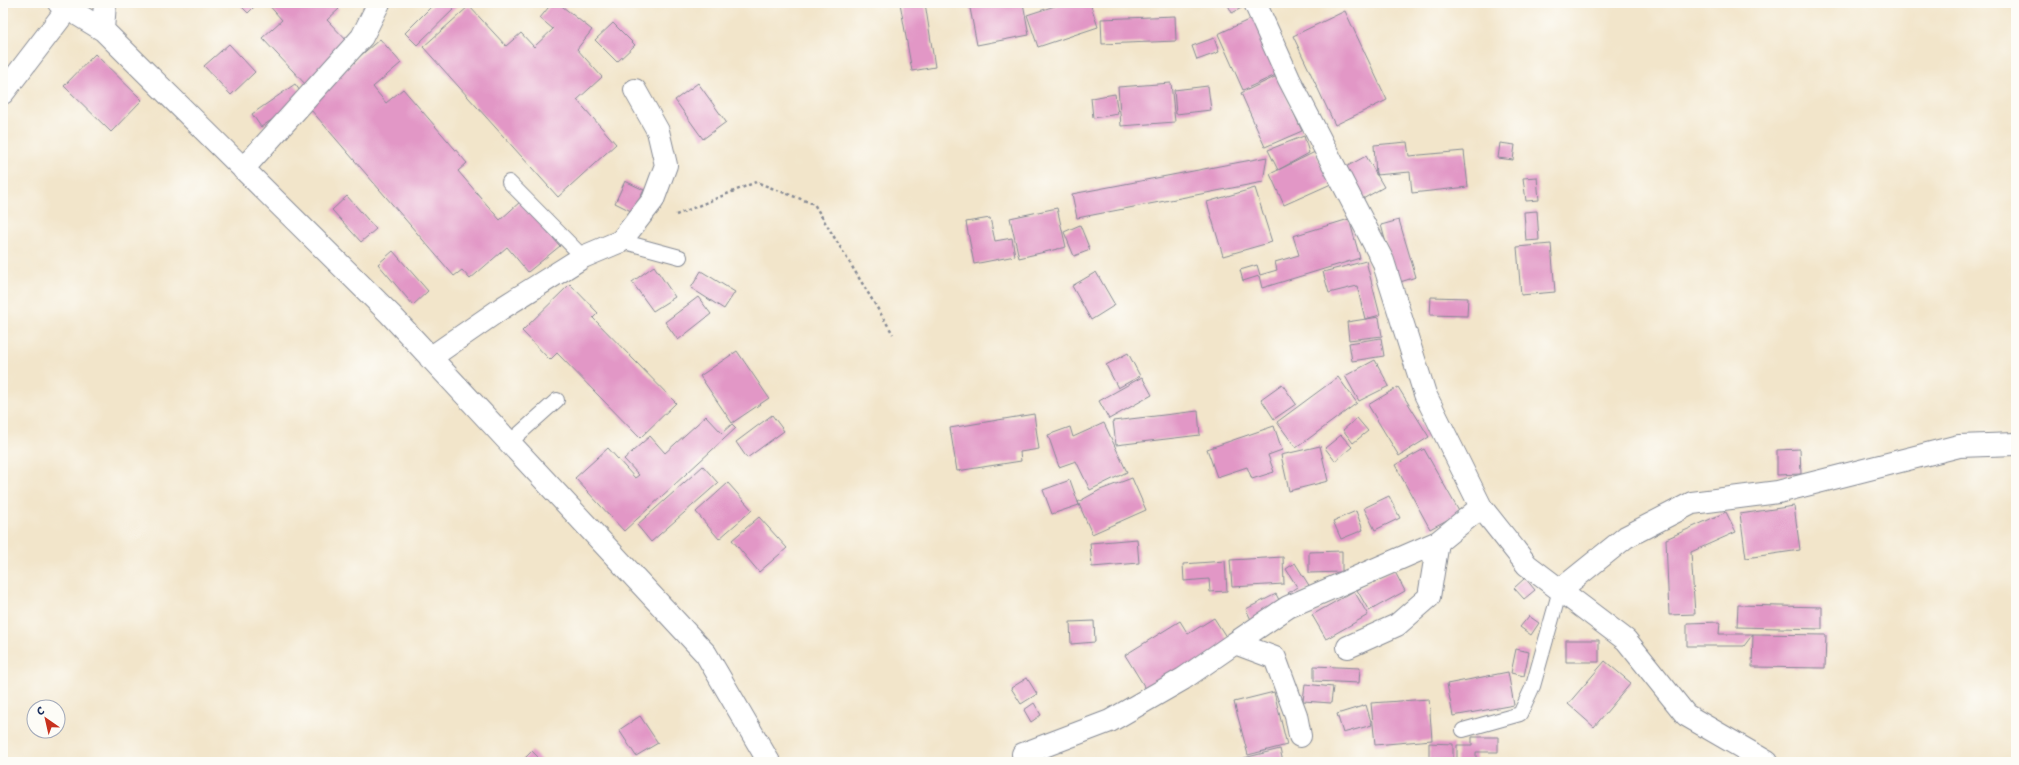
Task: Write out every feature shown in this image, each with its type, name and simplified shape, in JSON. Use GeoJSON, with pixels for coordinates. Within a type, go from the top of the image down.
{"type":"FeatureCollection","features":[{"type":"Feature","properties":{"kind":"street"},"geometry":{"type":"LineString","coordinates":[[103,30],[105,3]]}},
{"type":"Feature","properties":{"kind":"street"},"geometry":{"type":"LineString","coordinates":[[244,169],[362,37],[379,3]]}},
{"type":"Feature","properties":{"kind":"street"},"geometry":{"type":"LineString","coordinates":[[1255,3],[1289,79],[1383,261],[1425,394],[1481,507],[1527,565],[1626,640],[1686,715],[1767,762]]}},
{"type":"Feature","properties":{"kind":"street"},"geometry":{"type":"LineString","coordinates":[[3,93],[63,6],[103,30],[390,314],[706,654],[769,762]]}},
{"type":"Feature","properties":{"kind":"street"},"geometry":{"type":"LineString","coordinates":[[430,358],[502,308],[583,257],[621,241],[638,220],[653,200],[666,165],[658,131],[635,90]]}},
{"type":"Feature","properties":{"kind":"street"},"geometry":{"type":"LineString","coordinates":[[1560,590],[1626,537],[1692,503],[1778,492],[1959,446],[2016,444]]}},
{"type":"Feature","properties":{"kind":"street"},"geometry":{"type":"LineString","coordinates":[[1023,754],[1110,721],[1183,679],[1288,607],[1438,542],[1481,507]]}},
{"type":"Feature","properties":{"kind":"street"},"geometry":{"type":"LineString","coordinates":[[1348,647],[1397,625],[1429,597],[1438,542]]}},
{"type":"Feature","properties":{"kind":"street"},"geometry":{"type":"LineString","coordinates":[[1235,643],[1275,658],[1296,715],[1300,736]]}},
{"type":"Feature","properties":{"kind":"lane"},"geometry":{"type":"LineString","coordinates":[[509,182],[583,257]]}},
{"type":"Feature","properties":{"kind":"lane"},"geometry":{"type":"LineString","coordinates":[[621,241],[680,257]]}},
{"type":"Feature","properties":{"kind":"lane"},"geometry":{"type":"LineString","coordinates":[[509,443],[557,400]]}},
{"type":"Feature","properties":{"kind":"lane"},"geometry":{"type":"LineString","coordinates":[[1463,730],[1520,714],[1533,686],[1560,590]]}},
{"type":"Feature","properties":{"kind":"path"},"geometry":{"type":"LineString","coordinates":[[638,220],[680,214],[756,182],[814,204],[893,334]]}},
{"type":"Feature","properties":{"kind":"building"},"geometry":{"type":"Polygon","coordinates":[[[238,3],[258,3],[248,13],[238,3]]]}},
{"type":"Feature","properties":{"kind":"building"},"geometry":{"type":"Polygon","coordinates":[[[267,3],[333,3],[339,9],[327,20],[351,45],[307,86],[262,38],[282,20],[267,3]]]}},
{"type":"Feature","properties":{"kind":"building"},"geometry":{"type":"Polygon","coordinates":[[[435,3],[454,3],[457,6],[417,45],[405,33],[435,3]]]}},
{"type":"Feature","properties":{"kind":"building"},"geometry":{"type":"Polygon","coordinates":[[[552,3],[558,3],[592,30],[577,49],[602,77],[577,100],[616,144],[558,197],[423,47],[469,6],[506,46],[521,33],[534,47],[553,29],[540,18],[552,3]]]}},
{"type":"Feature","properties":{"kind":"building"},"geometry":{"type":"Polygon","coordinates":[[[900,3],[925,3],[935,67],[912,71],[900,3]]]}},
{"type":"Feature","properties":{"kind":"building"},"geometry":{"type":"Polygon","coordinates":[[[969,3],[1023,3],[1029,35],[977,45],[969,3]]]}},
{"type":"Feature","properties":{"kind":"building"},"geometry":{"type":"Polygon","coordinates":[[[1064,3],[1090,3],[1098,27],[1038,47],[1027,15],[1064,3]]]}},
{"type":"Feature","properties":{"kind":"building"},"geometry":{"type":"Polygon","coordinates":[[[1227,3],[1251,3],[1232,13],[1227,3]]]}},
{"type":"Feature","properties":{"kind":"building"},"geometry":{"type":"Polygon","coordinates":[[[1345,11],[1387,100],[1335,125],[1293,36],[1345,11]]]}},
{"type":"Feature","properties":{"kind":"building"},"geometry":{"type":"Polygon","coordinates":[[[1175,16],[1176,41],[1102,44],[1101,19],[1175,16]]]}},
{"type":"Feature","properties":{"kind":"building"},"geometry":{"type":"Polygon","coordinates":[[[1255,17],[1280,73],[1243,90],[1218,34],[1255,17]]]}},
{"type":"Feature","properties":{"kind":"building"},"geometry":{"type":"Polygon","coordinates":[[[613,23],[635,45],[617,62],[595,40],[613,23]]]}},
{"type":"Feature","properties":{"kind":"building"},"geometry":{"type":"Polygon","coordinates":[[[1214,38],[1219,52],[1197,60],[1192,46],[1214,38]]]}},
{"type":"Feature","properties":{"kind":"building"},"geometry":{"type":"Polygon","coordinates":[[[380,39],[401,63],[373,87],[386,103],[403,89],[467,163],[458,171],[500,220],[521,201],[560,246],[528,272],[507,247],[470,279],[462,270],[454,276],[305,103],[380,39]]]}},
{"type":"Feature","properties":{"kind":"building"},"geometry":{"type":"Polygon","coordinates":[[[229,44],[255,72],[231,95],[204,66],[229,44]]]}},
{"type":"Feature","properties":{"kind":"building"},"geometry":{"type":"Polygon","coordinates":[[[95,54],[142,100],[111,132],[64,86],[95,54]]]}},
{"type":"Feature","properties":{"kind":"building"},"geometry":{"type":"Polygon","coordinates":[[[1277,76],[1302,131],[1265,147],[1241,93],[1277,76]]]}},
{"type":"Feature","properties":{"kind":"building"},"geometry":{"type":"Polygon","coordinates":[[[698,83],[726,122],[703,139],[675,100],[698,83]]]}},
{"type":"Feature","properties":{"kind":"building"},"geometry":{"type":"Polygon","coordinates":[[[1171,83],[1175,122],[1121,126],[1118,87],[1171,83]]]}},
{"type":"Feature","properties":{"kind":"building"},"geometry":{"type":"Polygon","coordinates":[[[295,84],[305,98],[261,127],[252,114],[295,84]]]}},
{"type":"Feature","properties":{"kind":"building"},"geometry":{"type":"Polygon","coordinates":[[[1208,86],[1211,110],[1176,114],[1174,90],[1208,86]]]}},
{"type":"Feature","properties":{"kind":"building"},"geometry":{"type":"Polygon","coordinates":[[[1115,94],[1118,114],[1093,118],[1091,98],[1115,94]]]}},
{"type":"Feature","properties":{"kind":"building"},"geometry":{"type":"Polygon","coordinates":[[[1304,136],[1309,153],[1278,170],[1268,150],[1304,136]]]}},
{"type":"Feature","properties":{"kind":"building"},"geometry":{"type":"Polygon","coordinates":[[[1407,142],[1409,156],[1464,151],[1468,187],[1412,193],[1410,172],[1376,175],[1374,145],[1407,142]]]}},
{"type":"Feature","properties":{"kind":"building"},"geometry":{"type":"Polygon","coordinates":[[[1500,143],[1515,145],[1513,160],[1498,158],[1500,143]]]}},
{"type":"Feature","properties":{"kind":"building"},"geometry":{"type":"Polygon","coordinates":[[[1315,152],[1331,184],[1284,205],[1270,174],[1315,152]]]}},
{"type":"Feature","properties":{"kind":"building"},"geometry":{"type":"Polygon","coordinates":[[[1366,156],[1384,187],[1361,200],[1344,168],[1366,156]]]}},
{"type":"Feature","properties":{"kind":"building"},"geometry":{"type":"Polygon","coordinates":[[[1267,157],[1263,182],[1077,218],[1072,194],[1267,157]]]}},
{"type":"Feature","properties":{"kind":"building"},"geometry":{"type":"Polygon","coordinates":[[[1537,177],[1539,200],[1526,201],[1523,178],[1537,177]]]}},
{"type":"Feature","properties":{"kind":"building"},"geometry":{"type":"Polygon","coordinates":[[[625,181],[644,190],[633,212],[615,203],[625,181]]]}},
{"type":"Feature","properties":{"kind":"building"},"geometry":{"type":"Polygon","coordinates":[[[1255,188],[1272,242],[1223,256],[1207,202],[1255,188]]]}},
{"type":"Feature","properties":{"kind":"building"},"geometry":{"type":"Polygon","coordinates":[[[347,196],[376,229],[361,242],[332,210],[347,196]]]}},
{"type":"Feature","properties":{"kind":"building"},"geometry":{"type":"Polygon","coordinates":[[[1057,208],[1066,247],[1019,258],[1010,218],[1057,208]]]}},
{"type":"Feature","properties":{"kind":"building"},"geometry":{"type":"Polygon","coordinates":[[[1537,211],[1539,240],[1526,241],[1524,212],[1537,211]]]}},
{"type":"Feature","properties":{"kind":"building"},"geometry":{"type":"Polygon","coordinates":[[[990,218],[995,241],[1012,238],[1015,256],[974,264],[966,222],[990,218]]]}},
{"type":"Feature","properties":{"kind":"building"},"geometry":{"type":"Polygon","coordinates":[[[1349,219],[1360,258],[1262,288],[1259,276],[1243,281],[1240,270],[1257,265],[1260,275],[1277,270],[1275,262],[1299,255],[1293,236],[1349,219]]]}},
{"type":"Feature","properties":{"kind":"building"},"geometry":{"type":"Polygon","coordinates":[[[1399,220],[1416,277],[1397,283],[1381,225],[1399,220]]]}},
{"type":"Feature","properties":{"kind":"building"},"geometry":{"type":"Polygon","coordinates":[[[1080,225],[1090,250],[1074,256],[1064,232],[1080,225]]]}},
{"type":"Feature","properties":{"kind":"building"},"geometry":{"type":"Polygon","coordinates":[[[1551,244],[1555,292],[1521,295],[1517,247],[1551,244]]]}},
{"type":"Feature","properties":{"kind":"building"},"geometry":{"type":"Polygon","coordinates":[[[393,251],[428,291],[413,305],[378,264],[393,251]]]}},
{"type":"Feature","properties":{"kind":"building"},"geometry":{"type":"Polygon","coordinates":[[[1366,261],[1380,315],[1365,319],[1357,286],[1329,293],[1323,272],[1366,261]]]}},
{"type":"Feature","properties":{"kind":"building"},"geometry":{"type":"Polygon","coordinates":[[[654,266],[675,297],[653,311],[632,282],[654,266]]]}},
{"type":"Feature","properties":{"kind":"building"},"geometry":{"type":"Polygon","coordinates":[[[701,271],[735,292],[724,309],[691,288],[701,271]]]}},
{"type":"Feature","properties":{"kind":"building"},"geometry":{"type":"Polygon","coordinates":[[[1096,272],[1115,305],[1091,320],[1072,286],[1096,272]]]}},
{"type":"Feature","properties":{"kind":"building"},"geometry":{"type":"Polygon","coordinates":[[[570,284],[598,313],[593,318],[676,403],[640,438],[557,353],[550,360],[522,331],[570,284]]]}},
{"type":"Feature","properties":{"kind":"building"},"geometry":{"type":"Polygon","coordinates":[[[698,297],[711,314],[678,340],[665,322],[698,297]]]}},
{"type":"Feature","properties":{"kind":"building"},"geometry":{"type":"Polygon","coordinates":[[[1431,297],[1468,298],[1467,316],[1430,315],[1431,297]]]}},
{"type":"Feature","properties":{"kind":"building"},"geometry":{"type":"Polygon","coordinates":[[[1379,317],[1382,336],[1349,340],[1347,322],[1379,317]]]}},
{"type":"Feature","properties":{"kind":"building"},"geometry":{"type":"Polygon","coordinates":[[[1381,338],[1384,356],[1352,361],[1349,343],[1381,338]]]}},
{"type":"Feature","properties":{"kind":"building"},"geometry":{"type":"Polygon","coordinates":[[[737,351],[769,398],[732,423],[700,376],[737,351]]]}},
{"type":"Feature","properties":{"kind":"building"},"geometry":{"type":"Polygon","coordinates":[[[1128,353],[1140,376],[1118,388],[1106,365],[1128,353]]]}},
{"type":"Feature","properties":{"kind":"building"},"geometry":{"type":"Polygon","coordinates":[[[1375,360],[1389,386],[1359,401],[1345,376],[1375,360]]]}},
{"type":"Feature","properties":{"kind":"building"},"geometry":{"type":"Polygon","coordinates":[[[1142,377],[1152,395],[1109,419],[1099,401],[1142,377]]]}},
{"type":"Feature","properties":{"kind":"building"},"geometry":{"type":"Polygon","coordinates":[[[1338,377],[1357,403],[1296,448],[1277,422],[1338,377]]]}},
{"type":"Feature","properties":{"kind":"building"},"geometry":{"type":"Polygon","coordinates":[[[1282,384],[1296,404],[1274,419],[1261,399],[1282,384]]]}},
{"type":"Feature","properties":{"kind":"building"},"geometry":{"type":"Polygon","coordinates":[[[1398,387],[1429,437],[1399,456],[1368,405],[1398,387]]]}},
{"type":"Feature","properties":{"kind":"building"},"geometry":{"type":"Polygon","coordinates":[[[1198,411],[1200,435],[1116,445],[1113,421],[1198,411]]]}},
{"type":"Feature","properties":{"kind":"building"},"geometry":{"type":"Polygon","coordinates":[[[1034,414],[1039,449],[1020,452],[1021,461],[957,471],[950,428],[1034,414]]]}},
{"type":"Feature","properties":{"kind":"building"},"geometry":{"type":"Polygon","coordinates":[[[772,415],[784,431],[747,458],[736,442],[772,415]]]}},
{"type":"Feature","properties":{"kind":"building"},"geometry":{"type":"Polygon","coordinates":[[[706,416],[722,433],[732,424],[736,428],[624,531],[575,478],[608,448],[635,478],[639,475],[624,459],[650,436],[665,453],[706,416]]]}},
{"type":"Feature","properties":{"kind":"building"},"geometry":{"type":"Polygon","coordinates":[[[1357,418],[1368,431],[1353,443],[1343,430],[1357,418]]]}},
{"type":"Feature","properties":{"kind":"building"},"geometry":{"type":"Polygon","coordinates":[[[1104,423],[1127,472],[1090,490],[1076,461],[1059,467],[1048,435],[1070,427],[1073,437],[1104,423]]]}},
{"type":"Feature","properties":{"kind":"building"},"geometry":{"type":"Polygon","coordinates":[[[1274,426],[1282,450],[1268,455],[1274,472],[1252,479],[1247,467],[1217,477],[1207,449],[1274,426]]]}},
{"type":"Feature","properties":{"kind":"building"},"geometry":{"type":"Polygon","coordinates":[[[1341,435],[1352,447],[1335,461],[1325,448],[1341,435]]]}},
{"type":"Feature","properties":{"kind":"building"},"geometry":{"type":"Polygon","coordinates":[[[1320,446],[1328,481],[1289,491],[1281,455],[1320,446]]]}},
{"type":"Feature","properties":{"kind":"building"},"geometry":{"type":"Polygon","coordinates":[[[1424,449],[1460,513],[1430,529],[1395,465],[1424,449]]]}},
{"type":"Feature","properties":{"kind":"building"},"geometry":{"type":"Polygon","coordinates":[[[1800,449],[1801,474],[1777,475],[1777,450],[1800,449]]]}},
{"type":"Feature","properties":{"kind":"building"},"geometry":{"type":"Polygon","coordinates":[[[703,466],[718,483],[651,542],[637,525],[703,466]]]}},
{"type":"Feature","properties":{"kind":"building"},"geometry":{"type":"Polygon","coordinates":[[[1132,478],[1146,510],[1092,534],[1078,502],[1100,490],[1132,478]]]}},
{"type":"Feature","properties":{"kind":"building"},"geometry":{"type":"Polygon","coordinates":[[[1070,480],[1079,505],[1052,514],[1043,490],[1070,480]]]}},
{"type":"Feature","properties":{"kind":"building"},"geometry":{"type":"Polygon","coordinates":[[[728,483],[752,510],[719,539],[696,512],[728,483]]]}},
{"type":"Feature","properties":{"kind":"building"},"geometry":{"type":"Polygon","coordinates":[[[1389,496],[1400,518],[1375,530],[1364,508],[1389,496]]]}},
{"type":"Feature","properties":{"kind":"building"},"geometry":{"type":"Polygon","coordinates":[[[1794,506],[1800,550],[1746,558],[1740,514],[1794,506]]]}},
{"type":"Feature","properties":{"kind":"building"},"geometry":{"type":"Polygon","coordinates":[[[1356,511],[1363,530],[1341,539],[1333,521],[1356,511]]]}},
{"type":"Feature","properties":{"kind":"building"},"geometry":{"type":"Polygon","coordinates":[[[1726,512],[1736,532],[1691,552],[1695,614],[1669,615],[1666,539],[1726,512]]]}},
{"type":"Feature","properties":{"kind":"building"},"geometry":{"type":"Polygon","coordinates":[[[759,517],[787,548],[759,572],[732,540],[759,517]]]}},
{"type":"Feature","properties":{"kind":"building"},"geometry":{"type":"Polygon","coordinates":[[[1137,539],[1139,563],[1092,567],[1090,543],[1137,539]]]}},
{"type":"Feature","properties":{"kind":"building"},"geometry":{"type":"Polygon","coordinates":[[[1342,551],[1342,572],[1309,573],[1309,552],[1342,551]]]}},
{"type":"Feature","properties":{"kind":"building"},"geometry":{"type":"Polygon","coordinates":[[[1283,557],[1284,584],[1232,587],[1230,560],[1283,557]]]}},
{"type":"Feature","properties":{"kind":"building"},"geometry":{"type":"Polygon","coordinates":[[[1225,561],[1227,591],[1210,592],[1209,579],[1184,581],[1183,564],[1225,561]]]}},
{"type":"Feature","properties":{"kind":"building"},"geometry":{"type":"Polygon","coordinates":[[[1295,563],[1310,587],[1292,598],[1288,593],[1297,587],[1286,569],[1295,563]]]}},
{"type":"Feature","properties":{"kind":"building"},"geometry":{"type":"Polygon","coordinates":[[[1394,570],[1405,591],[1369,611],[1357,590],[1394,570]]]}},
{"type":"Feature","properties":{"kind":"building"},"geometry":{"type":"Polygon","coordinates":[[[1525,578],[1535,590],[1524,599],[1514,588],[1525,578]]]}},
{"type":"Feature","properties":{"kind":"building"},"geometry":{"type":"Polygon","coordinates":[[[1354,591],[1368,615],[1326,639],[1312,615],[1354,591]]]}},
{"type":"Feature","properties":{"kind":"building"},"geometry":{"type":"Polygon","coordinates":[[[1276,594],[1282,606],[1252,622],[1246,609],[1276,594]]]}},
{"type":"Feature","properties":{"kind":"building"},"geometry":{"type":"Polygon","coordinates":[[[1738,605],[1822,607],[1822,629],[1737,627],[1738,605]]]}},
{"type":"Feature","properties":{"kind":"building"},"geometry":{"type":"Polygon","coordinates":[[[1529,616],[1539,623],[1531,635],[1520,627],[1529,616]]]}},
{"type":"Feature","properties":{"kind":"building"},"geometry":{"type":"Polygon","coordinates":[[[1214,618],[1230,643],[1149,694],[1125,655],[1180,621],[1188,634],[1214,618]]]}},
{"type":"Feature","properties":{"kind":"building"},"geometry":{"type":"Polygon","coordinates":[[[1094,621],[1095,642],[1071,644],[1070,622],[1094,621]]]}},
{"type":"Feature","properties":{"kind":"building"},"geometry":{"type":"Polygon","coordinates":[[[1720,622],[1719,634],[1753,634],[1744,646],[1687,646],[1687,623],[1720,622]]]}},
{"type":"Feature","properties":{"kind":"building"},"geometry":{"type":"Polygon","coordinates":[[[1753,634],[1826,635],[1825,668],[1752,667],[1753,634]]]}},
{"type":"Feature","properties":{"kind":"building"},"geometry":{"type":"Polygon","coordinates":[[[1566,640],[1599,640],[1599,662],[1566,662],[1566,640]]]}},
{"type":"Feature","properties":{"kind":"building"},"geometry":{"type":"Polygon","coordinates":[[[1516,649],[1529,652],[1524,676],[1511,673],[1516,649]]]}},
{"type":"Feature","properties":{"kind":"building"},"geometry":{"type":"Polygon","coordinates":[[[1605,661],[1631,683],[1594,727],[1568,704],[1605,661]]]}},
{"type":"Feature","properties":{"kind":"building"},"geometry":{"type":"Polygon","coordinates":[[[1314,666],[1360,668],[1359,683],[1314,681],[1314,666]]]}},
{"type":"Feature","properties":{"kind":"building"},"geometry":{"type":"Polygon","coordinates":[[[1508,672],[1514,705],[1453,716],[1447,684],[1508,672]]]}},
{"type":"Feature","properties":{"kind":"building"},"geometry":{"type":"Polygon","coordinates":[[[1027,678],[1037,694],[1021,704],[1011,688],[1027,678]]]}},
{"type":"Feature","properties":{"kind":"building"},"geometry":{"type":"Polygon","coordinates":[[[1305,684],[1333,687],[1331,703],[1303,701],[1305,684]]]}},
{"type":"Feature","properties":{"kind":"building"},"geometry":{"type":"Polygon","coordinates":[[[1274,692],[1287,745],[1248,755],[1234,702],[1274,692]]]}},
{"type":"Feature","properties":{"kind":"building"},"geometry":{"type":"Polygon","coordinates":[[[1429,699],[1432,740],[1375,745],[1371,703],[1429,699]]]}},
{"type":"Feature","properties":{"kind":"building"},"geometry":{"type":"Polygon","coordinates":[[[1034,703],[1041,715],[1031,722],[1024,710],[1034,703]]]}},
{"type":"Feature","properties":{"kind":"building"},"geometry":{"type":"Polygon","coordinates":[[[1366,705],[1372,725],[1343,733],[1337,714],[1366,705]]]}},
{"type":"Feature","properties":{"kind":"building"},"geometry":{"type":"Polygon","coordinates":[[[640,716],[658,743],[636,756],[619,730],[640,716]]]}},
{"type":"Feature","properties":{"kind":"building"},"geometry":{"type":"Polygon","coordinates":[[[1472,737],[1498,737],[1498,752],[1476,752],[1476,762],[1457,762],[1457,745],[1472,745],[1472,737]]]}},
{"type":"Feature","properties":{"kind":"building"},"geometry":{"type":"Polygon","coordinates":[[[1429,743],[1453,744],[1453,761],[1429,761],[1429,743]]]}},
{"type":"Feature","properties":{"kind":"building"},"geometry":{"type":"Polygon","coordinates":[[[1280,749],[1283,762],[1236,762],[1236,760],[1280,749]]]}},
{"type":"Feature","properties":{"kind":"building"},"geometry":{"type":"Polygon","coordinates":[[[532,751],[543,762],[521,762],[532,751]]]}}]}
